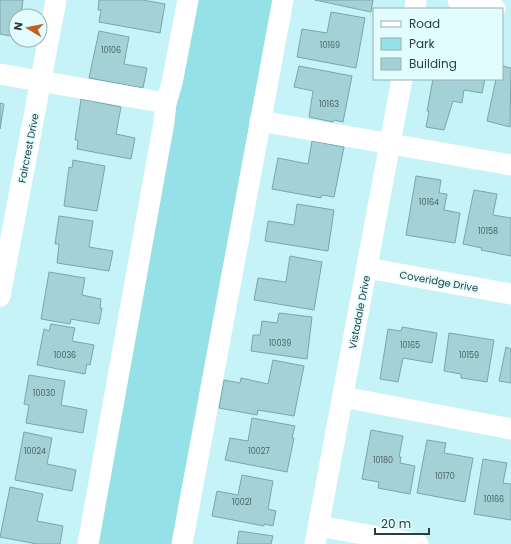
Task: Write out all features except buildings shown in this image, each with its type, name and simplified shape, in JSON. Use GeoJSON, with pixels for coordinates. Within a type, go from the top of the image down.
{"type":"FeatureCollection","features":[{"type":"Feature","properties":{"kind":"street","name":"Faircrest Drive"},"geometry":{"type":"LineString","coordinates":[[0,296],[8,213],[41,81],[56,0]]}},
{"type":"Feature","properties":{"kind":"street"},"geometry":{"type":"LineString","coordinates":[[88,544],[164,122],[166,103],[172,83],[188,0]]}},
{"type":"Feature","properties":{"kind":"street"},"geometry":{"type":"LineString","coordinates":[[182,544],[283,0]]}},
{"type":"Feature","properties":{"kind":"street"},"geometry":{"type":"LineString","coordinates":[[458,0],[491,8]]}},
{"type":"Feature","properties":{"kind":"street"},"geometry":{"type":"LineString","coordinates":[[0,74],[166,103]]}},
{"type":"Feature","properties":{"kind":"street","name":"Vistadale Drive"},"geometry":{"type":"LineString","coordinates":[[317,535],[402,80]]}},
{"type":"Feature","properties":{"kind":"street"},"geometry":{"type":"LineString","coordinates":[[260,121],[511,165]]}},
{"type":"Feature","properties":{"kind":"street","name":"Coveridge Drive"},"geometry":{"type":"LineString","coordinates":[[367,268],[511,294]]}},
{"type":"Feature","properties":{"kind":"street"},"geometry":{"type":"LineString","coordinates":[[343,397],[511,429]]}},
{"type":"Feature","properties":{"kind":"street"},"geometry":{"type":"LineString","coordinates":[[317,535],[418,544]]}},
{"type":"Feature","properties":{"kind":"green space"},"geometry":{"type":"Polygon","coordinates":[[[185,0],[278,0],[180,544],[83,544],[185,0]]]}}]}
